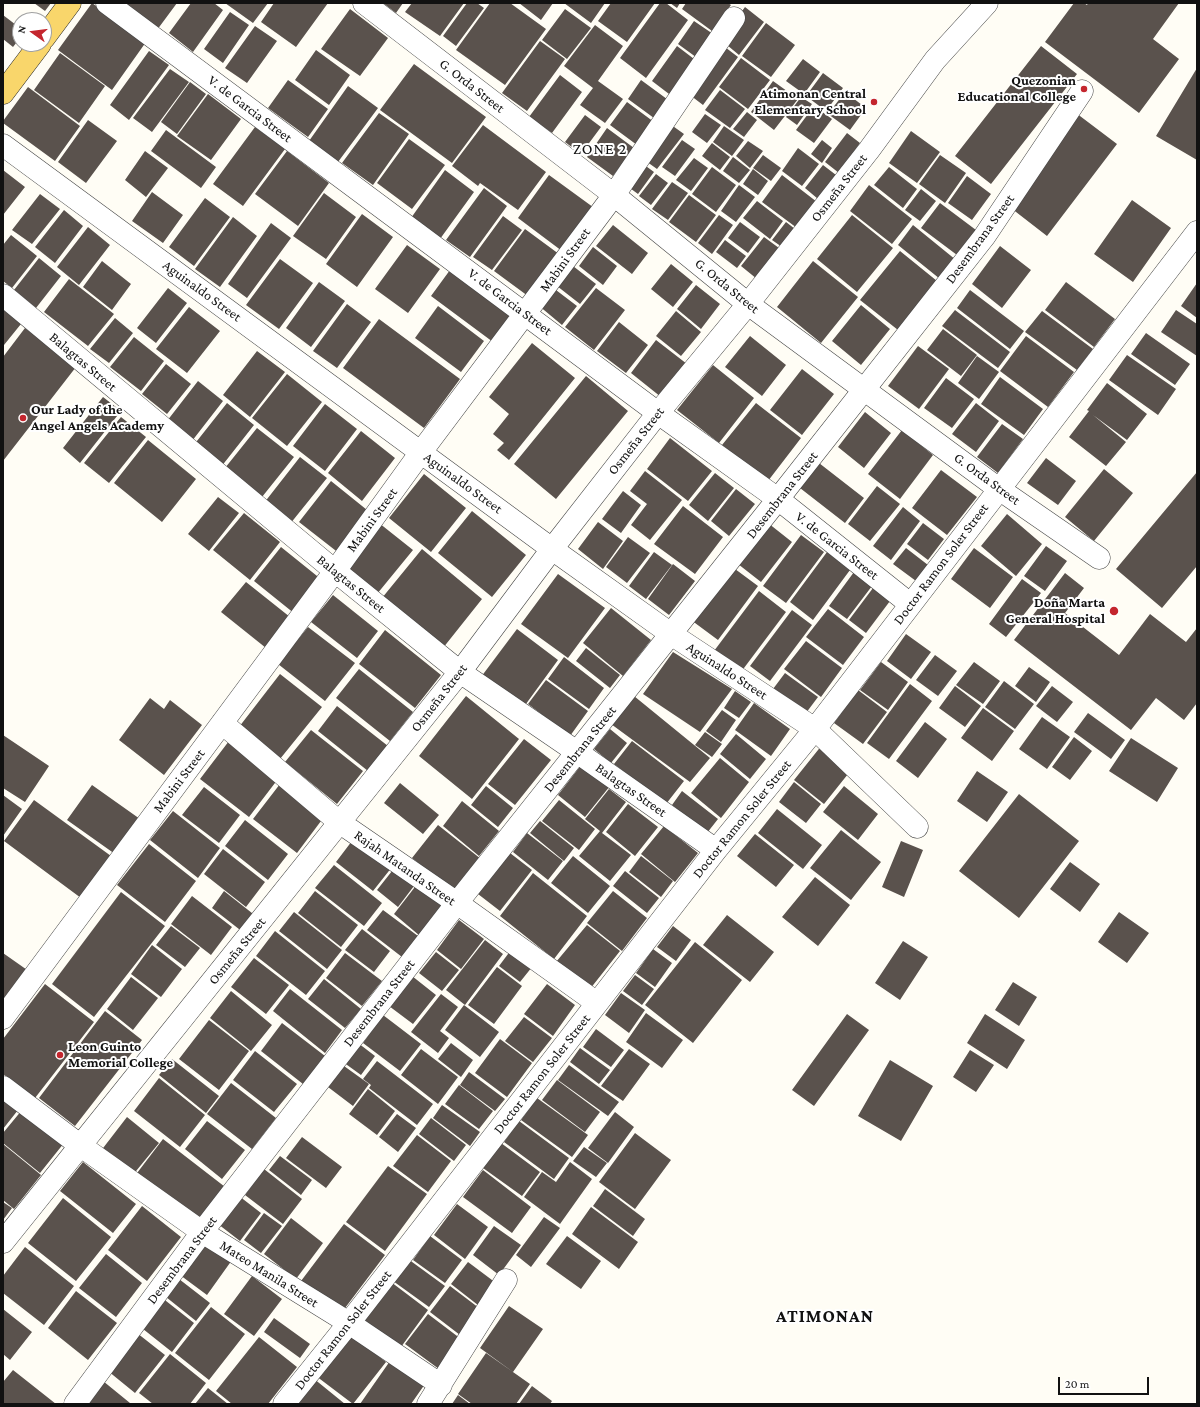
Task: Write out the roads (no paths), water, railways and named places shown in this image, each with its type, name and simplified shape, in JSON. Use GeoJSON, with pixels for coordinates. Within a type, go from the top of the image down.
{"type":"FeatureCollection","features":[{"type":"Feature","properties":{"kind":"main road"},"geometry":{"type":"LineString","coordinates":[[52,27],[70,3]]}},
{"type":"Feature","properties":{"kind":"main road"},"geometry":{"type":"LineString","coordinates":[[3,93],[34,52]]}},
{"type":"Feature","properties":{"kind":"street","name":"V. de Garcia Street"},"geometry":{"type":"LineString","coordinates":[[107,3],[526,313],[658,413],[778,499],[910,604]]}},
{"type":"Feature","properties":{"kind":"street","name":"G. Orda Street"},"geometry":{"type":"LineString","coordinates":[[364,3],[614,194],[748,304],[999,489],[1099,558]]}},
{"type":"Feature","properties":{"kind":"street","name":"Osmeña Street"},"geometry":{"type":"LineString","coordinates":[[3,1242],[460,672],[552,549],[658,413],[748,304],[869,150],[935,60],[987,3]]}},
{"type":"Feature","properties":{"kind":"street","name":"Mabini Street"},"geometry":{"type":"LineString","coordinates":[[3,1018],[335,571],[421,452],[614,194],[734,18]]}},
{"type":"Feature","properties":{"kind":"street","name":"Desembrana Street"},"geometry":{"type":"LineString","coordinates":[[75,1404],[202,1232],[457,903],[984,237],[1082,91]]}},
{"type":"Feature","properties":{"kind":"street","name":"Aguinaldo Street"},"geometry":{"type":"LineString","coordinates":[[3,145],[552,549],[671,634],[815,729],[917,827]]}},
{"type":"Feature","properties":{"kind":"street","name":"Doctor Ramon Soler Street"},"geometry":{"type":"LineString","coordinates":[[284,1404],[349,1323],[716,850],[815,729],[1197,232]]}},
{"type":"Feature","properties":{"kind":"street","name":"Balagtas Street"},"geometry":{"type":"LineString","coordinates":[[3,295],[335,571],[460,672],[578,752],[716,850]]}},
{"type":"Feature","properties":{"kind":"street","name":"Rajah Matanda Street"},"geometry":{"type":"LineString","coordinates":[[222,723],[340,822],[457,903],[596,1003]]}},
{"type":"Feature","properties":{"kind":"street","name":"Mateo Manila Street"},"geometry":{"type":"LineString","coordinates":[[3,1087],[81,1146],[202,1232],[349,1323],[441,1385]]}},
{"type":"Feature","properties":{"kind":"street"},"geometry":{"type":"LineString","coordinates":[[428,1404],[506,1280]]}},
{"type":"Feature","properties":{"kind":"place","name":"Quezonian Educational College"},"geometry":{"type":"Point","coordinates":[1084,89]}},
{"type":"Feature","properties":{"kind":"place","name":"Atimonan Central Elementary School"},"geometry":{"type":"Point","coordinates":[874,102]}},
{"type":"Feature","properties":{"kind":"place","name":"Our Lady of the Angel Angels Academy"},"geometry":{"type":"Point","coordinates":[23,418]}},
{"type":"Feature","properties":{"kind":"place","name":"Doña Marta General Hospital"},"geometry":{"type":"Point","coordinates":[1114,611]}},
{"type":"Feature","properties":{"kind":"place","name":"Leon Guinto Memorial College"},"geometry":{"type":"Point","coordinates":[60,1055]}},
{"type":"Feature","properties":{"kind":"district","name":"ZONE 2"},"geometry":{"type":"Point","coordinates":[600,149]}},
{"type":"Feature","properties":{"kind":"district","name":"ATIMONAN"},"geometry":{"type":"Point","coordinates":[825,1316]}}]}
